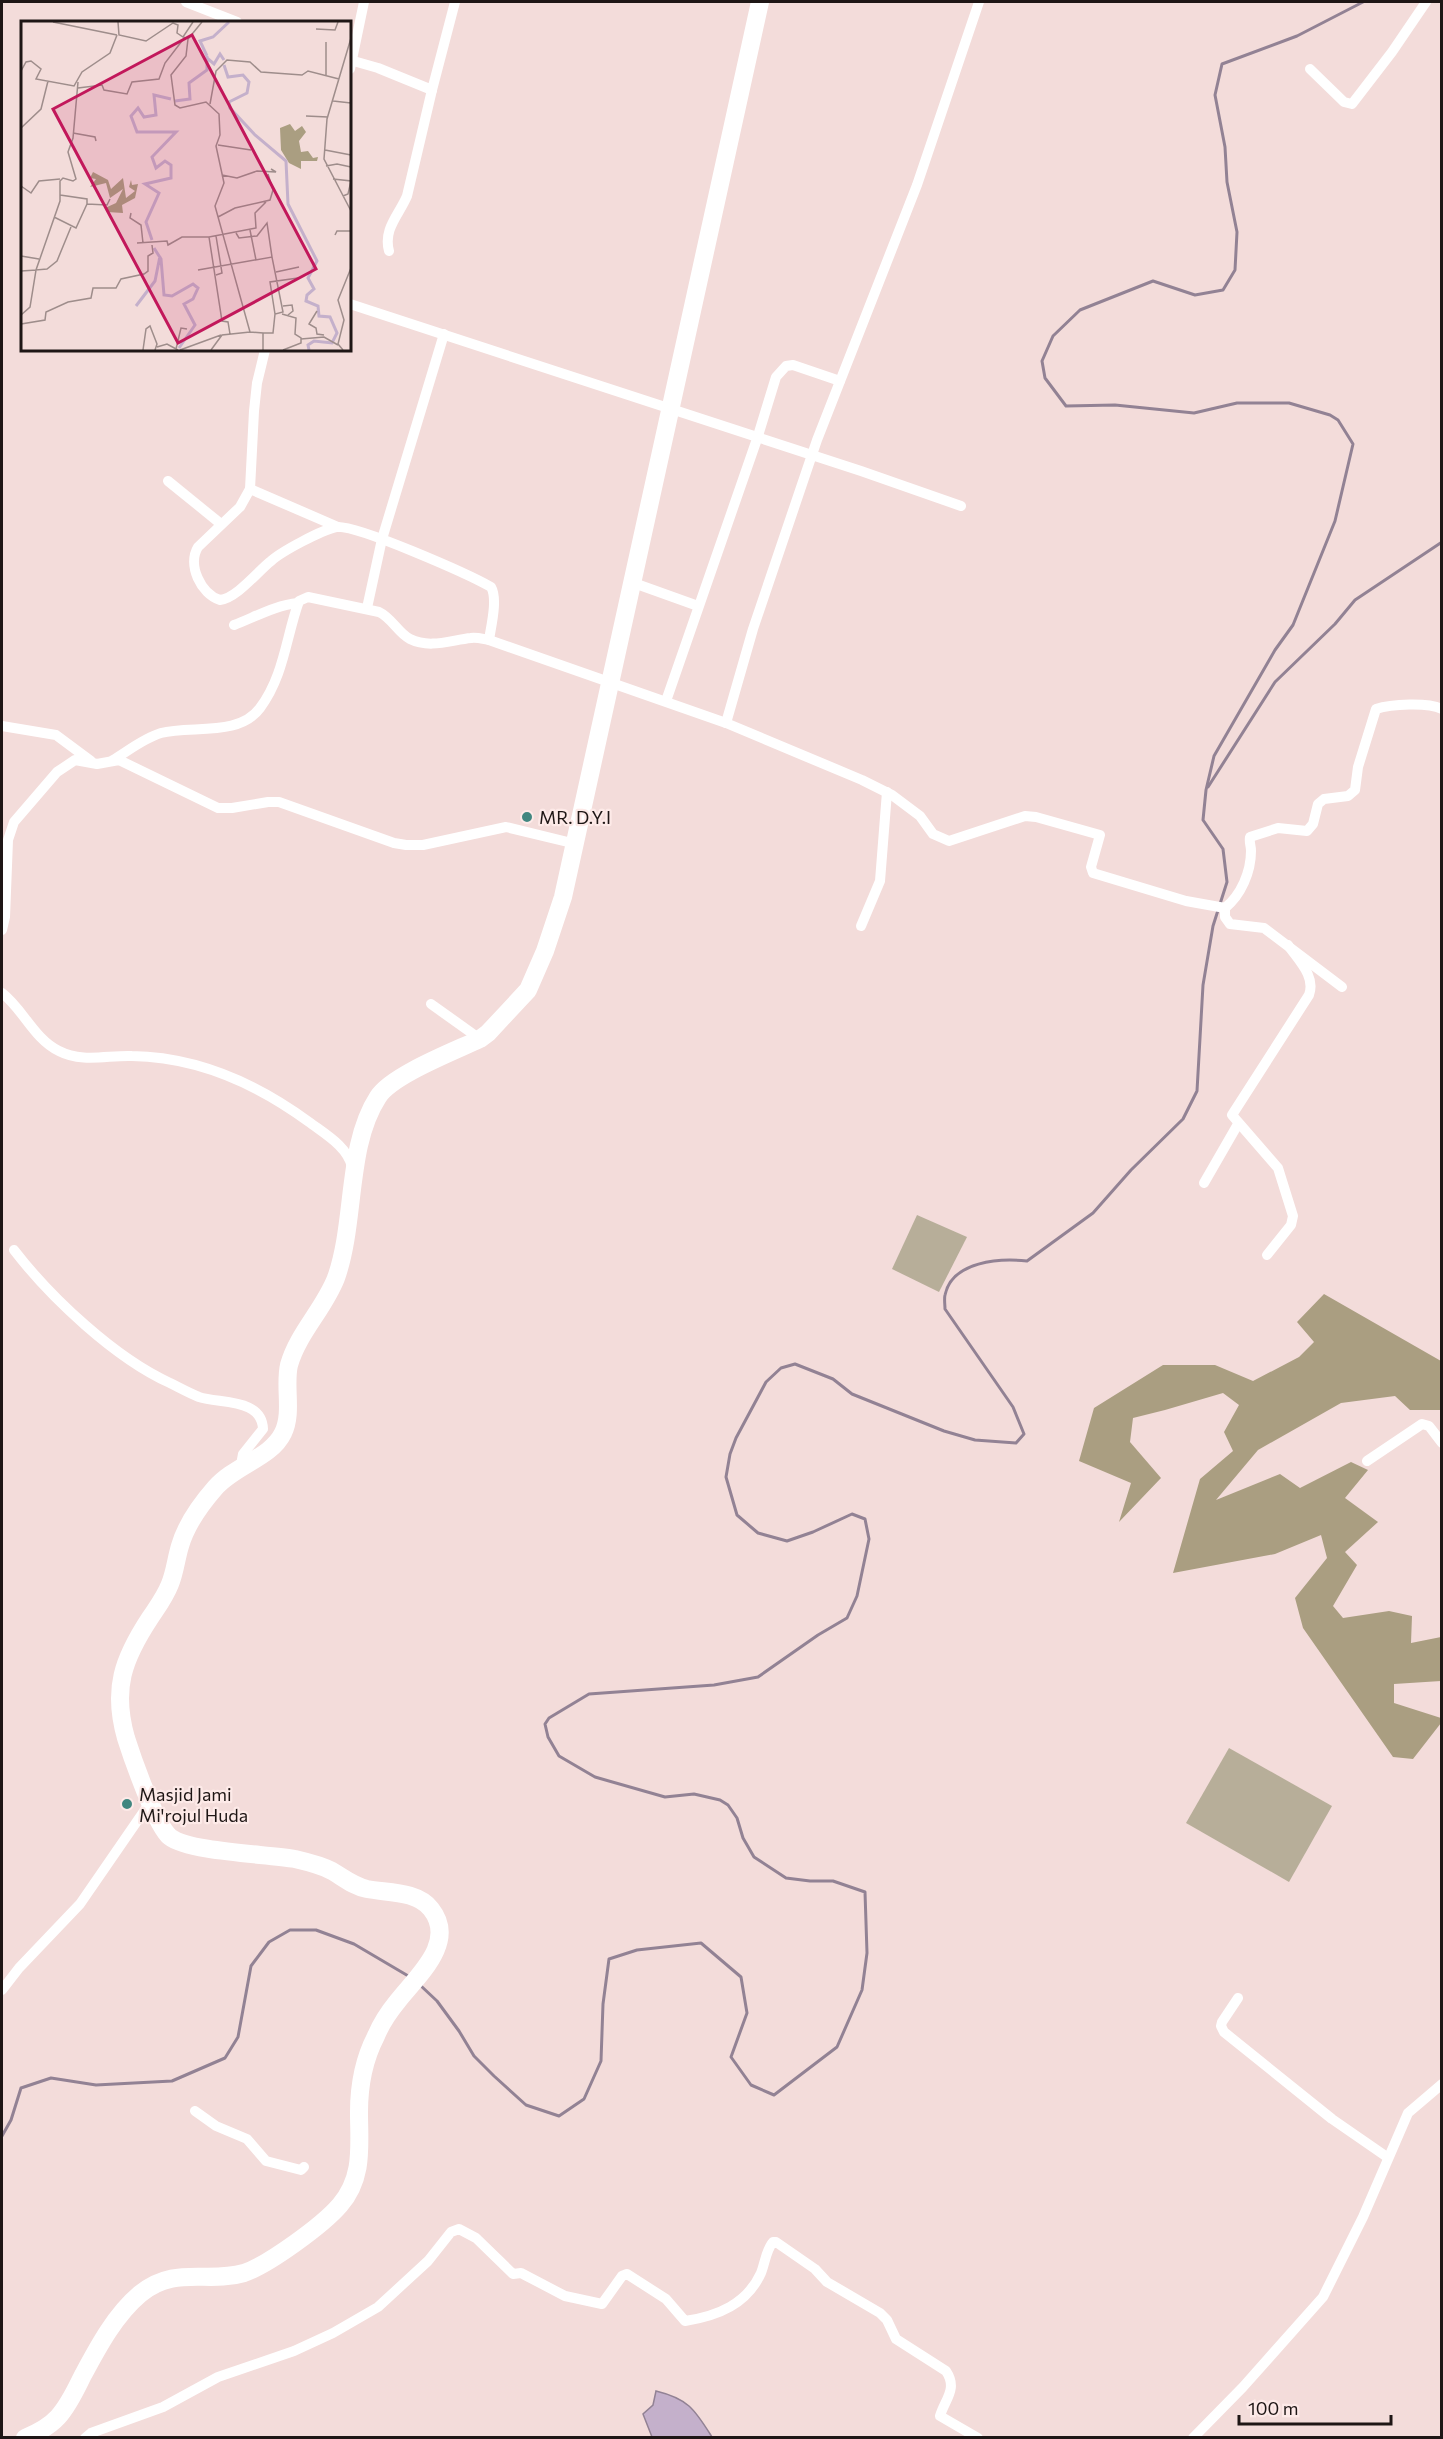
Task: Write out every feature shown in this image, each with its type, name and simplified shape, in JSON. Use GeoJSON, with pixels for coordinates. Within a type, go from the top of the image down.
{"type":"FeatureCollection","features":[{"type":"Feature","properties":{"kind":"main road"},"geometry":{"type":"LineString","coordinates":[[25,2438],[57,2418],[71,2398],[105,2337],[138,2295],[177,2277],[237,2275],[261,2266],[339,2206],[353,2186],[358,2174],[361,2134],[359,2112],[366,2061],[377,2032],[394,2005],[429,1965],[438,1945],[438,1923],[431,1909],[412,1897],[356,1886],[328,1869],[297,1860],[184,1844],[173,1839],[163,1830],[127,1740],[119,1700],[121,1678],[127,1656],[163,1601],[174,1576],[181,1541],[200,1506],[220,1482],[241,1466],[269,1451],[283,1435],[286,1424],[287,1378],[290,1364],[296,1347],[327,1298],[336,1277],[342,1255],[364,1124],[381,1092],[401,1078],[480,1039],[528,990],[545,951],[563,897],[576,844],[631,582],[760,2]]}},
{"type":"Feature","properties":{"kind":"street"},"geometry":{"type":"LineString","coordinates":[[186,2],[234,21]]}},
{"type":"Feature","properties":{"kind":"street"},"geometry":{"type":"LineString","coordinates":[[351,59],[364,2]]}},
{"type":"Feature","properties":{"kind":"street"},"geometry":{"type":"LineString","coordinates":[[389,250],[386,239],[407,196],[455,2]]}},
{"type":"Feature","properties":{"kind":"street"},"geometry":{"type":"LineString","coordinates":[[726,723],[753,629],[813,455],[917,185],[980,2]]}},
{"type":"Feature","properties":{"kind":"street"},"geometry":{"type":"LineString","coordinates":[[1310,69],[1344,102],[1352,104],[1392,52],[1426,2]]}},
{"type":"Feature","properties":{"kind":"street"},"geometry":{"type":"LineString","coordinates":[[351,63],[378,68],[432,90]]}},
{"type":"Feature","properties":{"kind":"street"},"geometry":{"type":"LineString","coordinates":[[351,304],[757,439],[813,455],[961,506]]}},
{"type":"Feature","properties":{"kind":"street"},"geometry":{"type":"LineString","coordinates":[[367,608],[382,539],[444,334]]}},
{"type":"Feature","properties":{"kind":"street"},"geometry":{"type":"LineString","coordinates":[[265,351],[257,383],[254,411],[250,489],[240,507],[198,547],[194,559],[196,572],[205,590],[212,597],[220,600],[231,597],[273,559],[338,526]]}},
{"type":"Feature","properties":{"kind":"street"},"geometry":{"type":"LineString","coordinates":[[666,701],[757,439],[776,377],[786,366],[793,365],[840,381]]}},
{"type":"Feature","properties":{"kind":"street"},"geometry":{"type":"LineString","coordinates":[[168,481],[221,524]]}},
{"type":"Feature","properties":{"kind":"street"},"geometry":{"type":"LineString","coordinates":[[250,489],[338,526],[382,539],[491,587],[494,590],[494,599],[489,640]]}},
{"type":"Feature","properties":{"kind":"street"},"geometry":{"type":"LineString","coordinates":[[631,582],[698,606]]}},
{"type":"Feature","properties":{"kind":"street"},"geometry":{"type":"LineString","coordinates":[[113,760],[161,733],[234,725],[252,717],[264,702],[283,662],[298,603],[301,599],[308,597],[367,608],[385,615],[409,639],[419,642],[444,644],[472,638],[489,640],[726,723],[887,792],[920,816],[933,834],[950,841],[1025,816],[1100,835],[1091,867],[1093,873],[1203,906],[1223,908],[1233,901],[1244,884],[1251,851],[1250,837],[1278,828],[1307,831],[1313,824],[1318,804],[1324,799],[1348,796],[1355,790],[1358,767],[1376,709],[1421,704],[1442,709]]}},
{"type":"Feature","properties":{"kind":"street"},"geometry":{"type":"LineString","coordinates":[[234,625],[281,605],[298,603]]}},
{"type":"Feature","properties":{"kind":"street"},"geometry":{"type":"LineString","coordinates":[[2,726],[56,735],[94,763]]}},
{"type":"Feature","properties":{"kind":"street"},"geometry":{"type":"LineString","coordinates":[[2,930],[5,917],[8,840],[11,827],[64,765],[75,760],[94,763],[122,761],[210,806],[232,808],[279,802],[394,843],[423,845],[506,827],[576,844]]}},
{"type":"Feature","properties":{"kind":"street"},"geometry":{"type":"LineString","coordinates":[[861,926],[880,881],[887,792]]}},
{"type":"Feature","properties":{"kind":"street"},"geometry":{"type":"LineString","coordinates":[[1223,908],[1230,924],[1237,927],[1264,928],[1342,987]]}},
{"type":"Feature","properties":{"kind":"street"},"geometry":{"type":"LineString","coordinates":[[1267,1255],[1291,1225],[1293,1216],[1278,1168],[1232,1118],[1233,1112],[1312,987],[1308,973],[1288,945]]}},
{"type":"Feature","properties":{"kind":"street"},"geometry":{"type":"LineString","coordinates":[[2,993],[45,1042],[60,1052],[90,1058],[130,1056],[161,1058],[196,1065],[251,1084],[291,1108],[346,1152],[354,1179]]}},
{"type":"Feature","properties":{"kind":"street"},"geometry":{"type":"LineString","coordinates":[[431,1004],[480,1039]]}},
{"type":"Feature","properties":{"kind":"street"},"geometry":{"type":"LineString","coordinates":[[1204,1183],[1238,1124]]}},
{"type":"Feature","properties":{"kind":"street"},"geometry":{"type":"LineString","coordinates":[[14,1250],[32,1272],[77,1316],[126,1356],[159,1378],[201,1398],[230,1401],[253,1410],[263,1421],[263,1429],[243,1454],[241,1466]]}},
{"type":"Feature","properties":{"kind":"street"},"geometry":{"type":"LineString","coordinates":[[1367,1461],[1422,1424],[1429,1426],[1442,1443]]}},
{"type":"Feature","properties":{"kind":"street"},"geometry":{"type":"LineString","coordinates":[[2,1990],[19,1968],[80,1904],[151,1801]]}},
{"type":"Feature","properties":{"kind":"street"},"geometry":{"type":"LineString","coordinates":[[1238,1998],[1222,2022],[1222,2029],[1332,2119],[1387,2157]]}},
{"type":"Feature","properties":{"kind":"street"},"geometry":{"type":"LineString","coordinates":[[1193,2438],[1243,2387],[1323,2297],[1363,2217],[1407,2113],[1442,2084]]}},
{"type":"Feature","properties":{"kind":"street"},"geometry":{"type":"LineString","coordinates":[[195,2111],[216,2126],[247,2139],[266,2160],[301,2170],[304,2167]]}},
{"type":"Feature","properties":{"kind":"street"},"geometry":{"type":"LineString","coordinates":[[85,2438],[91,2433],[163,2407],[218,2378],[294,2351],[333,2333],[378,2307],[428,2261],[451,2232],[459,2229],[476,2238],[513,2274],[521,2273],[570,2297],[602,2304],[622,2276],[627,2274],[666,2299],[685,2321],[704,2318],[750,2293],[767,2260],[769,2247],[776,2242],[814,2268],[827,2282],[880,2313],[896,2339],[946,2371],[952,2390],[940,2413],[941,2418],[978,2438]]}},
{"type":"Feature","properties":{"kind":"shaded area"},"geometry":{"type":"Polygon","coordinates":[[[917,1215],[967,1237],[939,1292],[892,1269],[917,1215]]]}},
{"type":"Feature","properties":{"kind":"shaded area"},"geometry":{"type":"Polygon","coordinates":[[[1324,1294],[1441,1361],[1441,1410],[1410,1410],[1395,1396],[1341,1403],[1258,1450],[1216,1500],[1280,1474],[1300,1488],[1351,1462],[1368,1470],[1345,1498],[1378,1522],[1345,1552],[1357,1565],[1333,1606],[1343,1618],[1389,1611],[1412,1616],[1411,1643],[1441,1637],[1441,1681],[1394,1684],[1394,1703],[1441,1718],[1441,1723],[1413,1759],[1393,1757],[1303,1628],[1295,1598],[1327,1558],[1321,1535],[1275,1554],[1173,1573],[1200,1479],[1233,1451],[1224,1432],[1239,1405],[1223,1393],[1133,1418],[1130,1442],[1161,1478],[1119,1522],[1131,1483],[1079,1461],[1094,1408],[1163,1365],[1215,1365],[1253,1381],[1299,1357],[1314,1342],[1297,1322],[1324,1294]]]}},
{"type":"Feature","properties":{"kind":"shaded area"},"geometry":{"type":"Polygon","coordinates":[[[1229,1748],[1332,1806],[1289,1882],[1186,1823],[1229,1748]]]}},
{"type":"Feature","properties":{"kind":"shaded area"},"geometry":{"type":"Polygon","coordinates":[[[656,2391],[684,2402],[696,2413],[712,2437],[652,2437],[643,2414],[653,2405],[656,2391]]]}},
{"type":"Feature","properties":{"kind":"waterway"},"geometry":{"type":"LineString","coordinates":[[420,1985],[437,2001],[474,2056],[494,2076],[526,2105],[559,2116],[584,2099],[601,2061],[603,2004],[609,1959],[637,1950],[701,1943],[741,1977],[747,2013],[731,2057],[751,2085],[774,2095],[837,2047],[862,1990],[867,1953],[865,1892],[833,1881],[786,1878],[754,1857],[743,1838],[737,1818],[728,1805],[720,1800],[694,1794],[665,1797],[595,1777],[559,1756],[548,1737],[545,1724],[549,1718],[589,1694],[714,1685],[758,1677],[818,1635],[847,1618],[857,1596],[869,1539],[865,1519],[852,1514],[787,1541],[758,1533],[737,1515],[726,1477],[730,1454],[766,1382],[781,1368],[795,1364],[833,1379],[852,1394],[944,1431],[975,1440],[1016,1443],[1024,1434],[1013,1407],[945,1309],[945,1297],[949,1284],[957,1275],[978,1264],[1004,1260],[1027,1261],[1093,1213],[1131,1170],[1183,1119],[1197,1091],[1203,985],[1213,926],[1227,882],[1223,849],[1203,820],[1206,790],[1214,756],[1275,650],[1293,625],[1335,521],[1353,444],[1338,420],[1330,415],[1289,403],[1237,403],[1194,413],[1115,405],[1066,406],[1045,378],[1042,361],[1053,336],[1080,310],[1153,281],[1195,295],[1223,290],[1235,270],[1237,232],[1227,182],[1225,147],[1215,95],[1222,64],[1297,36],[1363,2]]}},
{"type":"Feature","properties":{"kind":"waterway"},"geometry":{"type":"LineString","coordinates":[[1208,787],[1275,682],[1335,624],[1355,600],[1442,542]]}},
{"type":"Feature","properties":{"kind":"waterway"},"geometry":{"type":"LineString","coordinates":[[2,2136],[11,2120],[21,2088],[51,2078],[96,2085],[172,2081],[225,2058],[238,2037],[251,1966],[269,1942],[290,1930],[316,1930],[354,1944],[410,1977]]}},
{"type":"Feature","properties":{"kind":"place","name":"MR. D.Y.I"},"geometry":{"type":"Point","coordinates":[527,817]}},
{"type":"Feature","properties":{"kind":"place","name":"Masjid Jami Mi'rojul Huda"},"geometry":{"type":"Point","coordinates":[127,1804]}}]}
